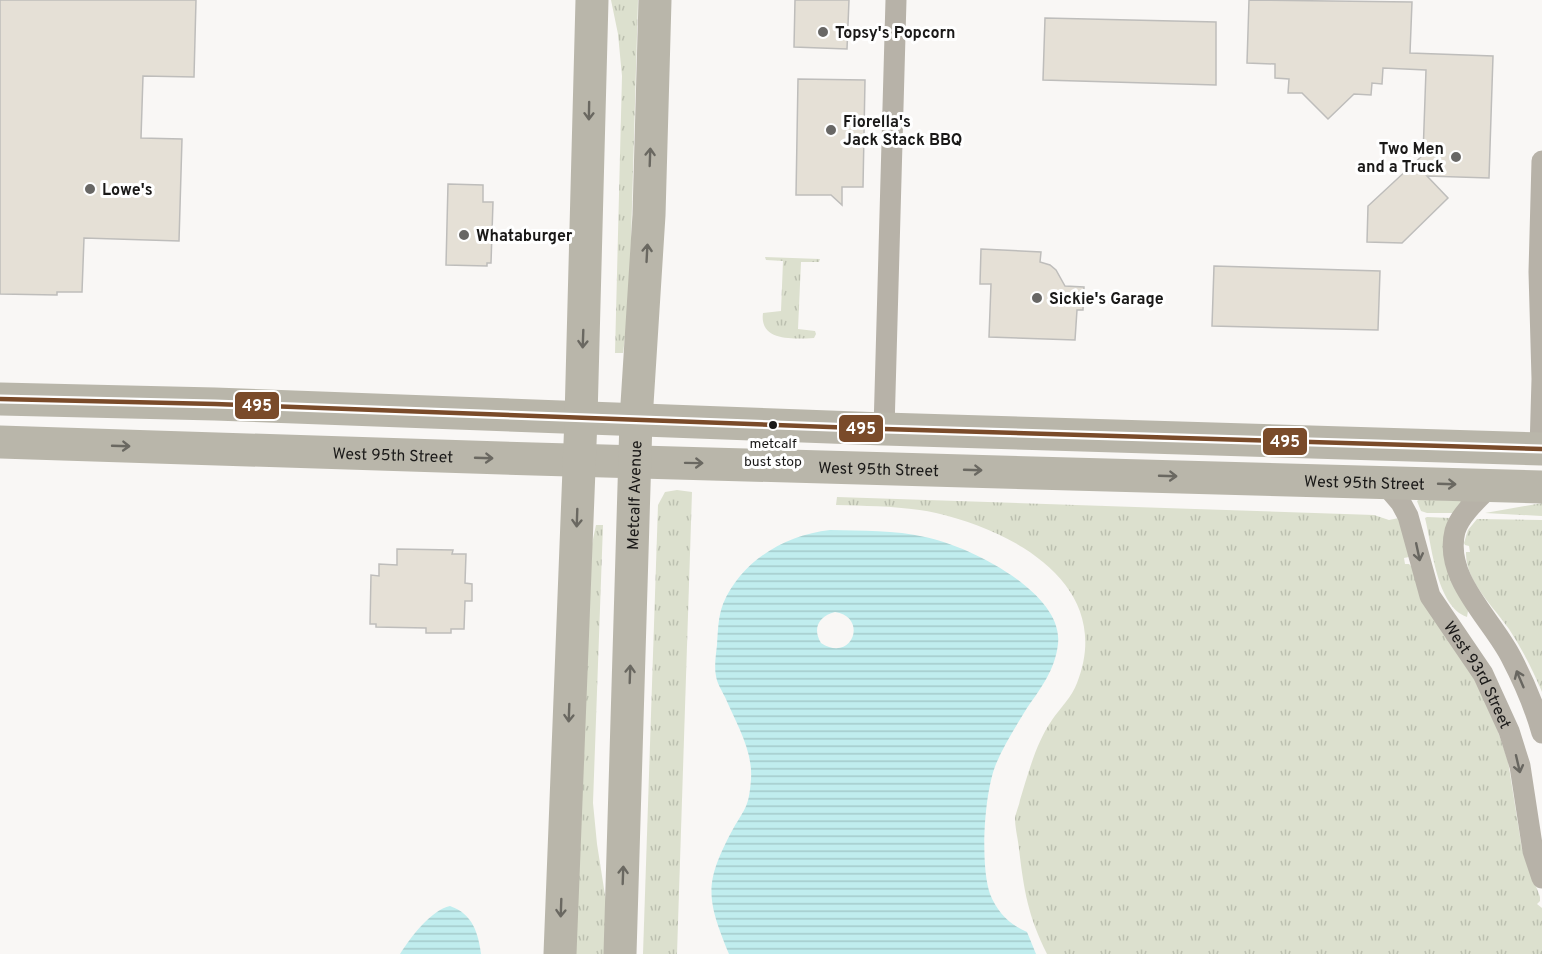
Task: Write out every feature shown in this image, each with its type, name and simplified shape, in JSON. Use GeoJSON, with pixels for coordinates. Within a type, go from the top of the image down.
{"type":"FeatureCollection","features":[{"type":"Feature","properties":{"kind":"main road"},"geometry":{"type":"LineString","coordinates":[[560,954],[581,418],[592,0]]}},
{"type":"Feature","properties":{"kind":"main road","name":"Metcalf Avenue"},"geometry":{"type":"LineString","coordinates":[[620,954],[636,420],[649,215],[655,0]]}},
{"type":"Feature","properties":{"kind":"main road"},"geometry":{"type":"LineString","coordinates":[[0,399],[215,404],[884,429],[1541,449]]}},
{"type":"Feature","properties":{"kind":"main road"},"geometry":{"type":"LineString","coordinates":[[38,443],[38,434],[43,426],[167,424],[193,416],[215,404]]}},
{"type":"Feature","properties":{"kind":"main road","name":"West 95th Street"},"geometry":{"type":"LineString","coordinates":[[0,442],[1542,487]]}},
{"type":"Feature","properties":{"kind":"street"},"geometry":{"type":"LineString","coordinates":[[884,429],[896,0]]}},
{"type":"Feature","properties":{"kind":"street"},"geometry":{"type":"LineString","coordinates":[[1541,449],[1539,272],[1542,161]]}},
{"type":"Feature","properties":{"kind":"street","name":"West 93rd Street"},"geometry":{"type":"LineString","coordinates":[[1383,482],[1401,503],[1408,516],[1430,596],[1483,674],[1509,731],[1520,766],[1533,851],[1542,878]]}},
{"type":"Feature","properties":{"kind":"street","name":"West 93rd Street"},"geometry":{"type":"LineString","coordinates":[[1492,485],[1470,507],[1455,530],[1454,555],[1465,588],[1511,656],[1542,733]]}},
{"type":"Feature","properties":{"kind":"street"},"geometry":{"type":"LineString","coordinates":[[1472,658],[1500,640]]}},
{"type":"Feature","properties":{"kind":"green space"},"geometry":{"type":"Polygon","coordinates":[[[611,0],[638,0],[629,309],[623,353],[615,353],[622,76],[618,34],[611,0]]]}},
{"type":"Feature","properties":{"kind":"green space"},"geometry":{"type":"Polygon","coordinates":[[[765,257],[820,259],[819,262],[801,262],[798,329],[815,331],[814,338],[780,337],[766,329],[763,313],[781,311],[783,261],[766,260],[765,257]]]}},
{"type":"Feature","properties":{"kind":"green space"},"geometry":{"type":"Polygon","coordinates":[[[677,490],[692,492],[677,954],[643,954],[658,505],[665,492],[677,490]]]}},
{"type":"Feature","properties":{"kind":"green space"},"geometry":{"type":"Polygon","coordinates":[[[837,497],[1374,515],[1389,520],[1399,518],[1409,557],[1404,558],[1405,564],[1412,567],[1489,705],[1508,761],[1522,849],[1540,897],[1537,904],[1542,908],[1542,954],[1047,954],[1035,927],[1028,903],[1015,818],[1029,769],[1041,739],[1077,683],[1085,649],[1082,618],[1070,591],[1050,568],[1025,549],[966,521],[912,509],[836,505],[837,497]]]}},
{"type":"Feature","properties":{"kind":"green space"},"geometry":{"type":"Polygon","coordinates":[[[1420,499],[1464,501],[1458,513],[1427,513],[1421,511],[1417,501],[1420,499]]]}},
{"type":"Feature","properties":{"kind":"green space"},"geometry":{"type":"Polygon","coordinates":[[[1542,503],[1542,516],[1485,513],[1542,503]]]}},
{"type":"Feature","properties":{"kind":"green space"},"geometry":{"type":"Polygon","coordinates":[[[1425,518],[1450,518],[1468,611],[1467,617],[1457,611],[1448,601],[1442,588],[1433,558],[1425,518]]]}},
{"type":"Feature","properties":{"kind":"green space"},"geometry":{"type":"Polygon","coordinates":[[[1477,519],[1542,520],[1542,692],[1514,637],[1470,573],[1466,552],[1470,552],[1469,546],[1464,543],[1468,530],[1477,519]]]}},
{"type":"Feature","properties":{"kind":"green space"},"geometry":{"type":"Polygon","coordinates":[[[596,525],[603,525],[593,803],[607,908],[608,954],[575,954],[592,544],[596,525]]]}},
{"type":"Feature","properties":{"kind":"water"},"geometry":{"type":"Polygon","coordinates":[[[830,530],[878,531],[902,533],[943,542],[987,561],[1009,574],[1030,589],[1046,606],[1056,625],[1058,644],[1056,653],[1051,670],[1010,736],[996,764],[986,810],[984,848],[987,881],[996,907],[1015,926],[1027,932],[1036,954],[729,954],[721,935],[713,904],[713,878],[717,863],[746,806],[751,768],[747,747],[716,676],[718,624],[723,604],[731,589],[753,563],[781,544],[830,530]],[[835,612],[821,620],[817,632],[821,643],[832,648],[841,648],[848,644],[854,630],[852,622],[835,612]]]}},
{"type":"Feature","properties":{"kind":"water"},"geometry":{"type":"Polygon","coordinates":[[[450,906],[458,909],[473,925],[481,954],[400,954],[428,919],[450,906]]]}},
{"type":"Feature","properties":{"kind":"building","name":"Lowe's"},"geometry":{"type":"Polygon","coordinates":[[[0,0],[196,0],[194,77],[143,76],[141,138],[182,139],[179,241],[84,238],[82,292],[57,292],[57,295],[0,294],[0,0]]]}},
{"type":"Feature","properties":{"kind":"building"},"geometry":{"type":"Polygon","coordinates":[[[795,0],[849,0],[847,49],[794,47],[795,0]]]}},
{"type":"Feature","properties":{"kind":"building"},"geometry":{"type":"Polygon","coordinates":[[[1249,0],[1412,2],[1410,53],[1493,56],[1489,178],[1427,176],[1448,198],[1402,243],[1367,242],[1368,206],[1423,155],[1426,70],[1383,68],[1382,84],[1372,83],[1371,95],[1354,94],[1328,119],[1302,93],[1288,93],[1289,79],[1275,78],[1275,64],[1247,63],[1249,0]]]}},
{"type":"Feature","properties":{"kind":"building"},"geometry":{"type":"Polygon","coordinates":[[[1045,18],[1216,22],[1216,85],[1043,80],[1045,18]]]}},
{"type":"Feature","properties":{"kind":"building","name":"Fiorella's Jack Stack BBQ"},"geometry":{"type":"Polygon","coordinates":[[[798,79],[865,80],[863,187],[842,187],[842,205],[831,195],[796,195],[798,79]]]}},
{"type":"Feature","properties":{"kind":"building","name":"Whataburger"},"geometry":{"type":"Polygon","coordinates":[[[448,184],[483,185],[483,202],[493,202],[491,263],[487,263],[487,266],[446,265],[448,184]]]}},
{"type":"Feature","properties":{"kind":"building","name":"Sickie's Garage"},"geometry":{"type":"Polygon","coordinates":[[[981,249],[1041,252],[1040,262],[1056,270],[1065,286],[1084,287],[1083,310],[1077,310],[1075,340],[989,337],[991,284],[980,284],[981,249]]]}},
{"type":"Feature","properties":{"kind":"building"},"geometry":{"type":"Polygon","coordinates":[[[1214,266],[1380,271],[1378,330],[1212,326],[1214,266]]]}},
{"type":"Feature","properties":{"kind":"building"},"geometry":{"type":"Polygon","coordinates":[[[397,549],[453,550],[452,554],[466,554],[465,583],[472,584],[472,601],[465,601],[464,629],[451,629],[451,633],[426,633],[426,628],[376,627],[376,624],[370,624],[371,575],[379,576],[379,564],[397,565],[397,549]]]}},
{"type":"Feature","properties":{"kind":"transit line","name":"495"},"geometry":{"type":"LineString","coordinates":[[0,399],[215,404],[884,429],[1542,449]]}},
{"type":"Feature","properties":{"kind":"place","name":"Topsy's Popcorn"},"geometry":{"type":"Point","coordinates":[823,32]}},
{"type":"Feature","properties":{"kind":"place","name":"Fiorella's Jack Stack BBQ"},"geometry":{"type":"Point","coordinates":[831,130]}},
{"type":"Feature","properties":{"kind":"place","name":"Two Men and a Truck"},"geometry":{"type":"Point","coordinates":[1456,157]}},
{"type":"Feature","properties":{"kind":"place","name":"Lowe's"},"geometry":{"type":"Point","coordinates":[90,189]}},
{"type":"Feature","properties":{"kind":"place","name":"Whataburger"},"geometry":{"type":"Point","coordinates":[464,235]}},
{"type":"Feature","properties":{"kind":"place","name":"Sickie's Garage"},"geometry":{"type":"Point","coordinates":[1037,298]}},
{"type":"Feature","properties":{"kind":"place","name":"metcalf bust stop"},"geometry":{"type":"Point","coordinates":[773,425]}}]}
